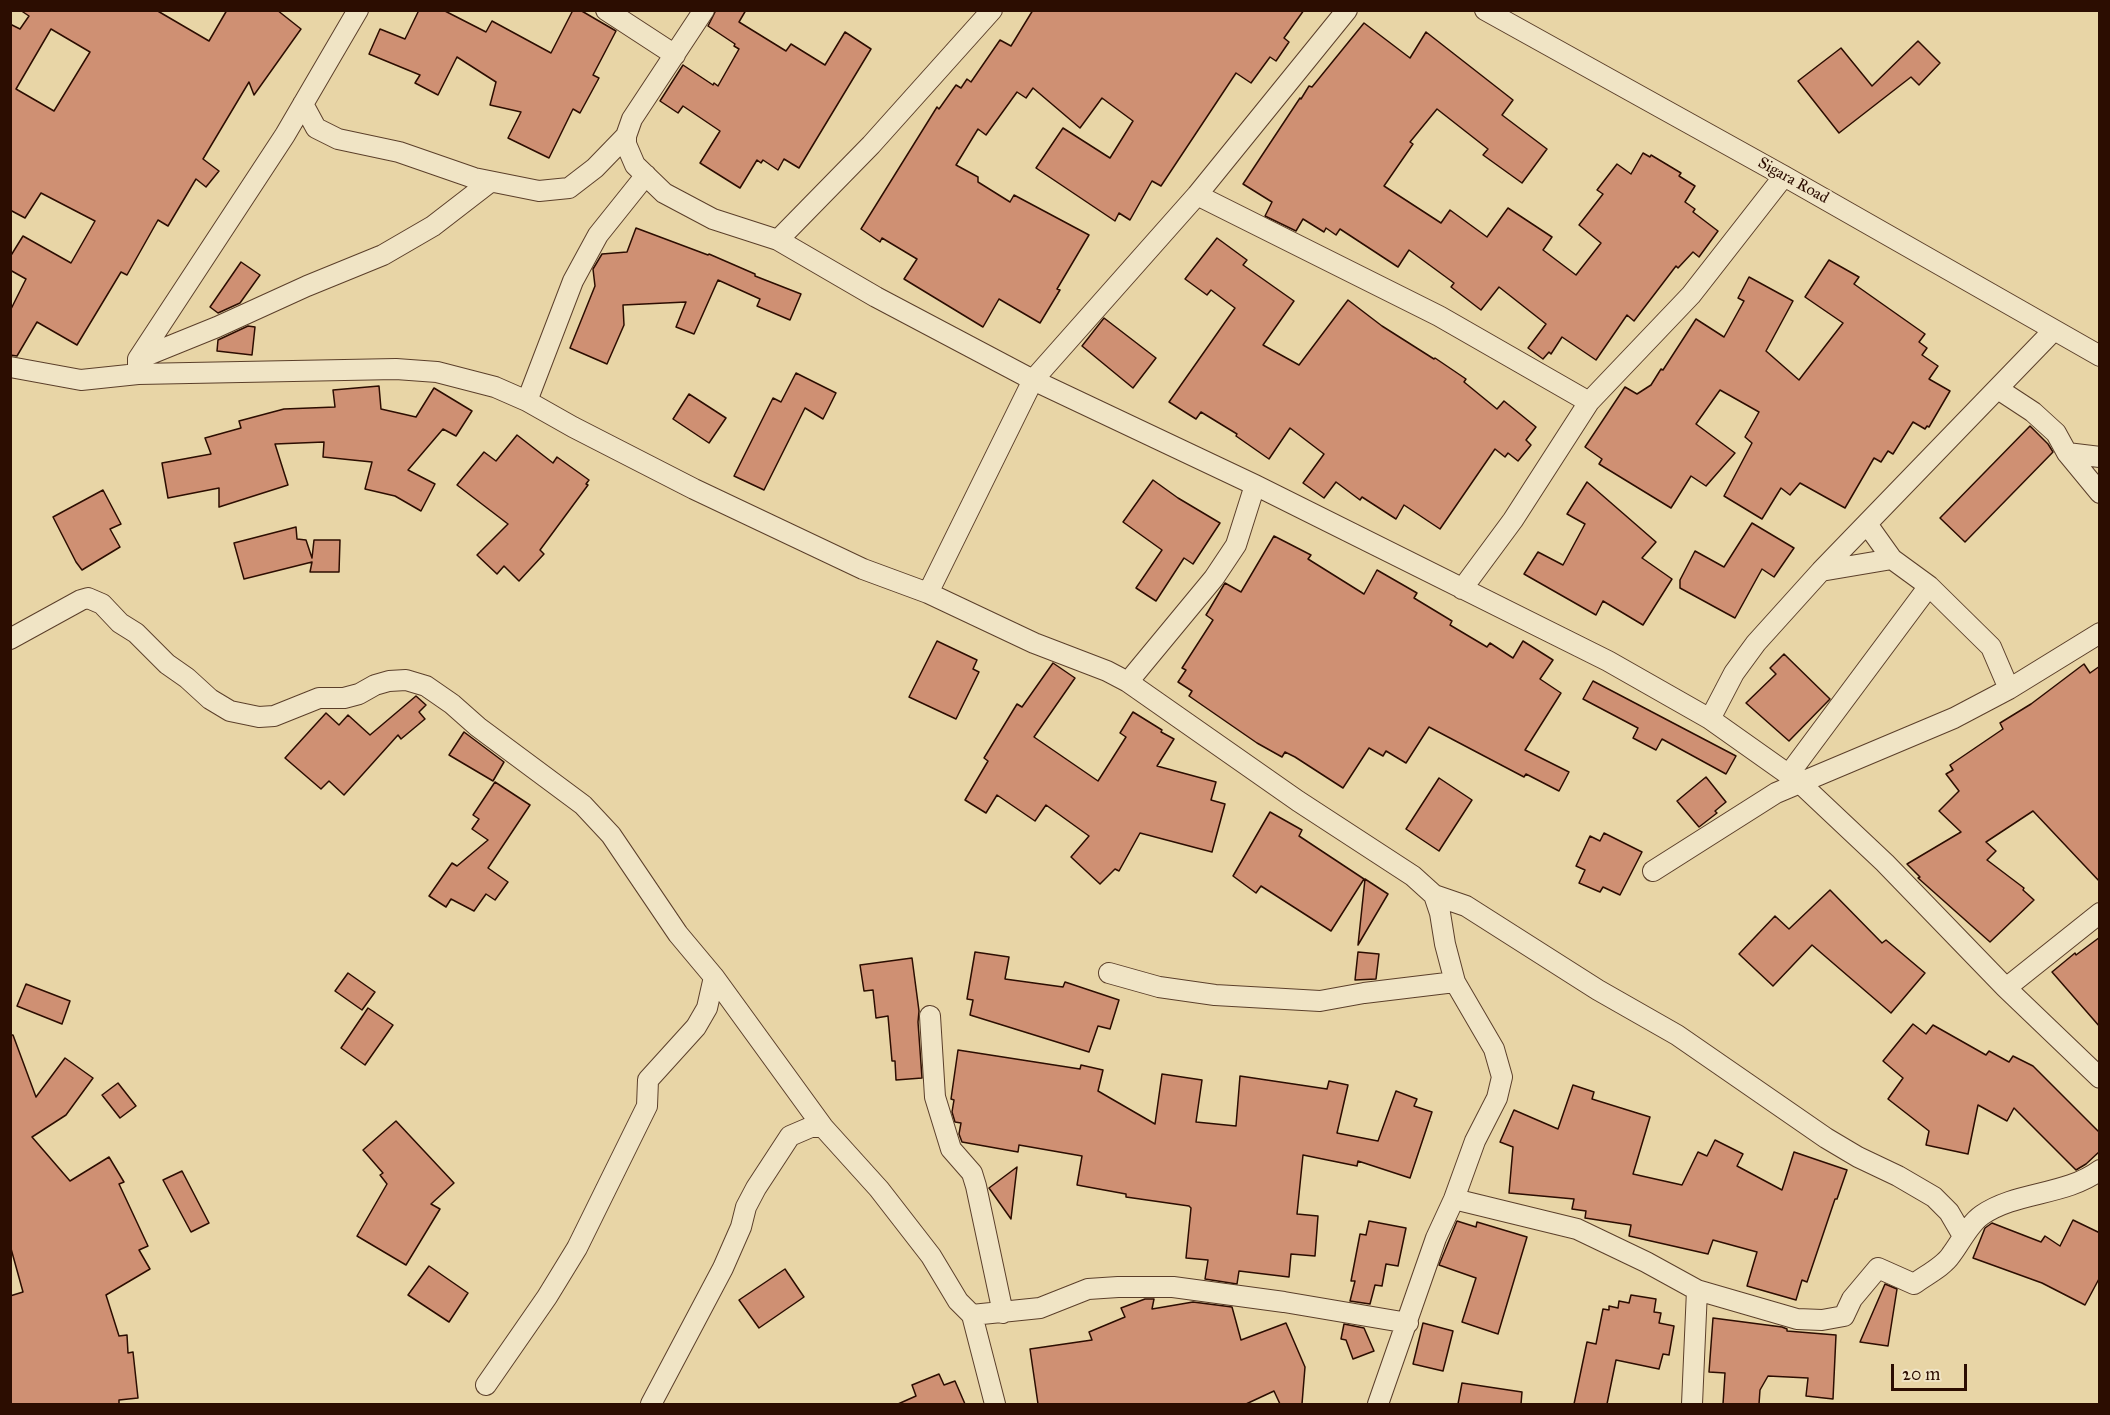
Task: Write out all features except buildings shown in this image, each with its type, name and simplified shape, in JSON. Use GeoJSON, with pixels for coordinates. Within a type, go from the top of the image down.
{"type":"FeatureCollection","features":[{"type":"Feature","properties":{"kind":"street"},"geometry":{"type":"LineString","coordinates":[[138,367],[285,135],[358,10]]}},
{"type":"Feature","properties":{"kind":"street"},"geometry":{"type":"LineString","coordinates":[[606,10],[675,55]]}},
{"type":"Feature","properties":{"kind":"street"},"geometry":{"type":"LineString","coordinates":[[704,10],[632,119],[626,136],[626,144],[635,165],[664,193],[713,219],[778,240],[876,297],[1033,380],[1255,485],[1608,661],[1710,719],[1794,778],[1885,863],[2006,988],[2100,1078]]}},
{"type":"Feature","properties":{"kind":"street"},"geometry":{"type":"LineString","coordinates":[[778,240],[871,145],[992,10]]}},
{"type":"Feature","properties":{"kind":"street"},"geometry":{"type":"LineString","coordinates":[[928,593],[1033,380],[1197,195],[1347,10]]}},
{"type":"Feature","properties":{"kind":"street","name":"Sigara Road"},"geometry":{"type":"LineString","coordinates":[[1485,10],[1784,176],[2100,356]]}},
{"type":"Feature","properties":{"kind":"street"},"geometry":{"type":"LineString","coordinates":[[303,104],[316,128],[338,139],[399,152],[474,178],[538,191],[569,188],[595,168],[626,136]]}},
{"type":"Feature","properties":{"kind":"street"},"geometry":{"type":"LineString","coordinates":[[527,401],[573,281],[598,235],[646,175]]}},
{"type":"Feature","properties":{"kind":"street"},"geometry":{"type":"LineString","coordinates":[[1462,589],[1513,520],[1589,402],[1691,295],[1784,176]]}},
{"type":"Feature","properties":{"kind":"street"},"geometry":{"type":"LineString","coordinates":[[138,367],[217,327],[307,286],[383,255],[433,226],[490,182]]}},
{"type":"Feature","properties":{"kind":"street"},"geometry":{"type":"LineString","coordinates":[[1197,195],[1439,316],[1589,402]]}},
{"type":"Feature","properties":{"kind":"street"},"geometry":{"type":"LineString","coordinates":[[1710,719],[1734,673],[1756,643],[1821,571],[2054,330]]}},
{"type":"Feature","properties":{"kind":"street"},"geometry":{"type":"LineString","coordinates":[[10,367],[81,380],[138,367],[427,371],[495,387],[527,401],[694,489],[863,569],[928,593],[1034,643],[1107,671],[1128,682],[1298,801],[1413,876],[1434,895],[1466,906],[1589,984],[1677,1035],[1826,1138],[1934,1197],[1949,1212],[1963,1236]]}},
{"type":"Feature","properties":{"kind":"street"},"geometry":{"type":"LineString","coordinates":[[1998,388],[2033,412],[2056,433],[2067,453],[2100,493]]}},
{"type":"Feature","properties":{"kind":"street"},"geometry":{"type":"LineString","coordinates":[[2067,453],[2100,457]]}},
{"type":"Feature","properties":{"kind":"street"},"geometry":{"type":"LineString","coordinates":[[1128,682],[1214,578],[1236,544],[1255,485]]}},
{"type":"Feature","properties":{"kind":"street"},"geometry":{"type":"LineString","coordinates":[[1867,524],[1892,559],[1929,586],[1991,648],[2009,689]]}},
{"type":"Feature","properties":{"kind":"street"},"geometry":{"type":"LineString","coordinates":[[1821,571],[1892,559]]}},
{"type":"Feature","properties":{"kind":"street"},"geometry":{"type":"LineString","coordinates":[[1653,871],[1776,793],[1794,778],[1929,586]]}},
{"type":"Feature","properties":{"kind":"street"},"geometry":{"type":"LineString","coordinates":[[10,639],[88,598],[102,604],[120,623],[136,633],[167,664],[210,699],[230,711],[259,717],[274,716],[320,698],[344,698],[359,694],[375,684],[406,680],[426,686],[452,704],[478,727],[583,805],[611,835],[678,934],[714,977],[823,1127],[879,1189],[931,1256],[958,1301],[972,1315],[995,1404]]}},
{"type":"Feature","properties":{"kind":"street"},"geometry":{"type":"LineString","coordinates":[[1794,778],[1884,750],[1944,723],[2009,689],[2100,633]]}},
{"type":"Feature","properties":{"kind":"street"},"geometry":{"type":"LineString","coordinates":[[1378,1404],[1436,1238],[1454,1199],[1475,1141],[1497,1098],[1502,1077],[1494,1049],[1455,981],[1434,895]]}},
{"type":"Feature","properties":{"kind":"street"},"geometry":{"type":"LineString","coordinates":[[2006,988],[2100,914]]}},
{"type":"Feature","properties":{"kind":"street"},"geometry":{"type":"LineString","coordinates":[[1109,973],[1159,987],[1215,995],[1320,1001],[1455,981]]}},
{"type":"Feature","properties":{"kind":"street"},"geometry":{"type":"LineString","coordinates":[[486,1385],[578,1248],[647,1106],[648,1080],[696,1027],[707,1008],[714,977]]}},
{"type":"Feature","properties":{"kind":"street"},"geometry":{"type":"LineString","coordinates":[[930,1016],[935,1097],[951,1149],[972,1173],[1004,1313]]}},
{"type":"Feature","properties":{"kind":"street"},"geometry":{"type":"LineString","coordinates":[[651,1404],[723,1268],[741,1227],[746,1207],[756,1188],[790,1136],[811,1127],[823,1127]]}},
{"type":"Feature","properties":{"kind":"street"},"geometry":{"type":"LineString","coordinates":[[1454,1199],[1577,1229],[1646,1262],[1697,1290],[1797,1319],[1822,1320],[1844,1316],[1852,1299],[1878,1268],[1914,1284],[1950,1258],[1963,1236],[1981,1216],[2000,1206],[2058,1190],[2090,1177],[2100,1170]]}},
{"type":"Feature","properties":{"kind":"street"},"geometry":{"type":"LineString","coordinates":[[972,1315],[1040,1308],[1088,1289],[1173,1287],[1284,1302],[1408,1323]]}},
{"type":"Feature","properties":{"kind":"street"},"geometry":{"type":"LineString","coordinates":[[1692,1404],[1697,1290]]}}]}
